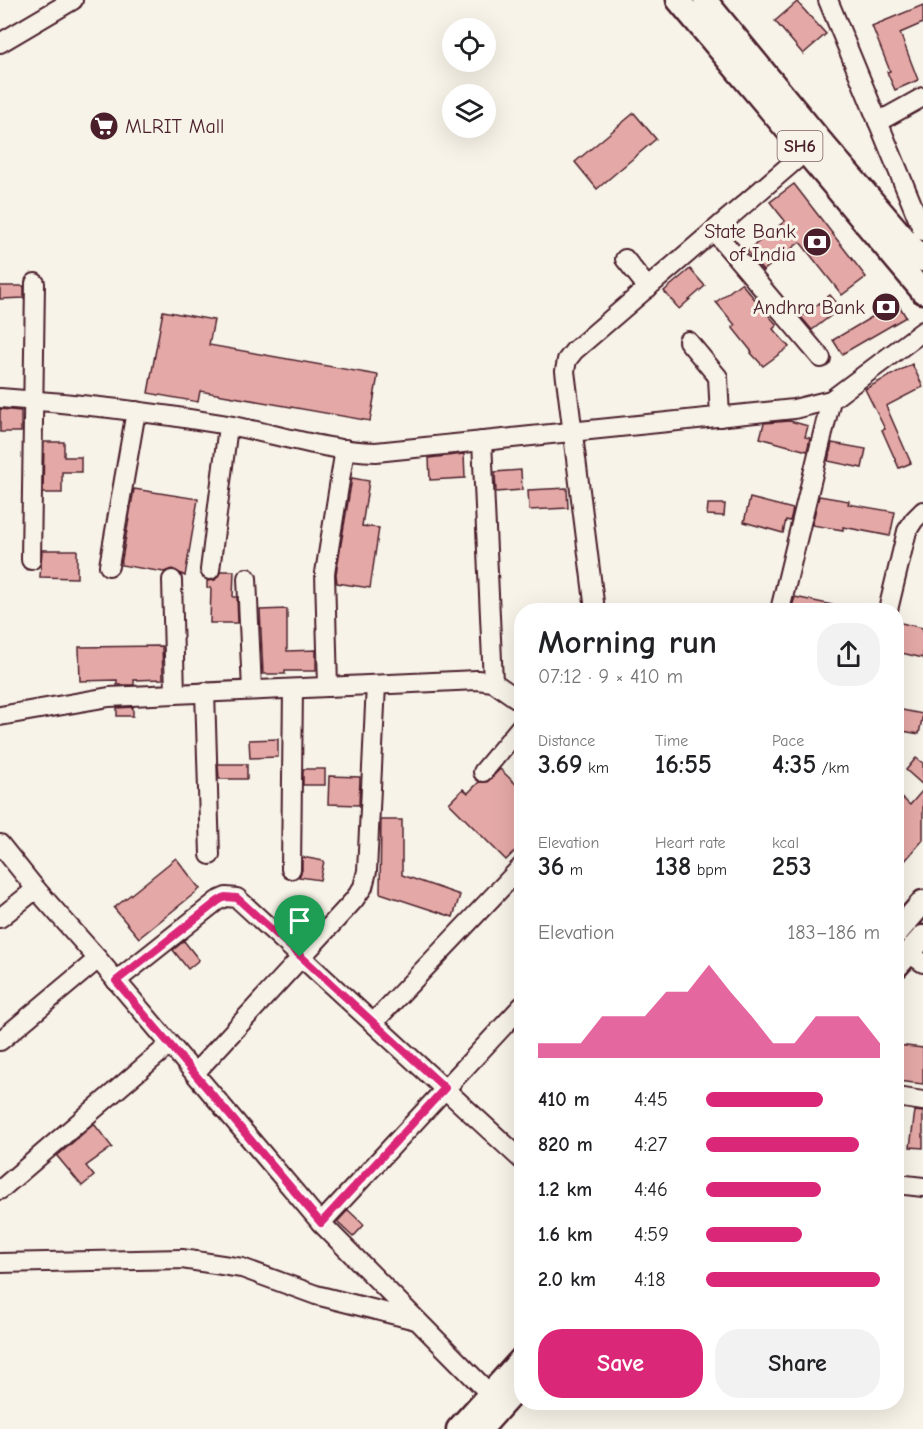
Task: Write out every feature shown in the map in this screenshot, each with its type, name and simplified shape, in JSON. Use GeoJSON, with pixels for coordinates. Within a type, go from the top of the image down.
{"type":"FeatureCollection","features":[{"type":"Feature","properties":{"kind":"main road","name":"SH6"},"geometry":{"type":"LineString","coordinates":[[678,0],[923,292]]}},
{"type":"Feature","properties":{"kind":"main road","name":"SH6"},"geometry":{"type":"LineString","coordinates":[[705,0],[820,140],[923,260]]}},
{"type":"Feature","properties":{"kind":"main road"},"geometry":{"type":"LineString","coordinates":[[904,924],[923,902]]}},
{"type":"Feature","properties":{"kind":"main road"},"geometry":{"type":"LineString","coordinates":[[458,1429],[514,1368]]}},
{"type":"Feature","properties":{"kind":"main road"},"geometry":{"type":"LineString","coordinates":[[481,1429],[514,1392]]}},
{"type":"Feature","properties":{"kind":"street"},"geometry":{"type":"LineString","coordinates":[[0,43],[73,0]]}},
{"type":"Feature","properties":{"kind":"street"},"geometry":{"type":"LineString","coordinates":[[828,0],[923,229]]}},
{"type":"Feature","properties":{"kind":"street"},"geometry":{"type":"LineString","coordinates":[[878,122],[923,97]]}},
{"type":"Feature","properties":{"kind":"street"},"geometry":{"type":"LineString","coordinates":[[594,603],[565,371],[567,360],[574,351],[805,153]]}},
{"type":"Feature","properties":{"kind":"street"},"geometry":{"type":"LineString","coordinates":[[714,231],[822,358]]}},
{"type":"Feature","properties":{"kind":"street"},"geometry":{"type":"LineString","coordinates":[[625,259],[648,288]]}},
{"type":"Feature","properties":{"kind":"street"},"geometry":{"type":"LineString","coordinates":[[30,560],[35,284]]}},
{"type":"Feature","properties":{"kind":"street"},"geometry":{"type":"LineString","coordinates":[[0,398],[136,411],[345,449],[376,452],[794,409],[831,400],[923,331]]}},
{"type":"Feature","properties":{"kind":"street"},"geometry":{"type":"LineString","coordinates":[[688,341],[718,377],[720,417]]}},
{"type":"Feature","properties":{"kind":"street"},"geometry":{"type":"LineString","coordinates":[[782,603],[831,400]]}},
{"type":"Feature","properties":{"kind":"street"},"geometry":{"type":"LineString","coordinates":[[109,566],[136,411]]}},
{"type":"Feature","properties":{"kind":"street"},"geometry":{"type":"LineString","coordinates":[[210,570],[228,426]]}},
{"type":"Feature","properties":{"kind":"street"},"geometry":{"type":"LineString","coordinates":[[482,441],[493,682]]}},
{"type":"Feature","properties":{"kind":"street"},"geometry":{"type":"LineString","coordinates":[[328,687],[325,573],[345,449]]}},
{"type":"Feature","properties":{"kind":"street"},"geometry":{"type":"LineString","coordinates":[[890,603],[907,531],[923,511]]}},
{"type":"Feature","properties":{"kind":"street"},"geometry":{"type":"LineString","coordinates":[[247,578],[252,690]]}},
{"type":"Feature","properties":{"kind":"street"},"geometry":{"type":"LineString","coordinates":[[172,580],[175,694]]}},
{"type":"Feature","properties":{"kind":"street"},"geometry":{"type":"LineString","coordinates":[[0,716],[109,697],[477,680],[493,682],[514,696]]}},
{"type":"Feature","properties":{"kind":"street"},"geometry":{"type":"LineString","coordinates":[[195,1073],[354,900],[363,887],[368,871],[376,685]]}},
{"type":"Feature","properties":{"kind":"street"},"geometry":{"type":"LineString","coordinates":[[291,869],[293,688]]}},
{"type":"Feature","properties":{"kind":"street"},"geometry":{"type":"LineString","coordinates":[[205,692],[210,855]]}},
{"type":"Feature","properties":{"kind":"street"},"geometry":{"type":"LineString","coordinates":[[483,772],[514,735]]}},
{"type":"Feature","properties":{"kind":"street"},"geometry":{"type":"LineString","coordinates":[[0,844],[321,1223],[491,1395]]}},
{"type":"Feature","properties":{"kind":"street"},"geometry":{"type":"LineString","coordinates":[[373,1023],[514,874]]}},
{"type":"Feature","properties":{"kind":"street"},"geometry":{"type":"LineString","coordinates":[[0,918],[36,889]]}},
{"type":"Feature","properties":{"kind":"street"},"geometry":{"type":"LineString","coordinates":[[116,981],[218,901],[225,897],[237,898],[445,1088],[514,1147]]}},
{"type":"Feature","properties":{"kind":"street"},"geometry":{"type":"LineString","coordinates":[[0,1041],[98,959]]}},
{"type":"Feature","properties":{"kind":"street"},"geometry":{"type":"LineString","coordinates":[[321,1223],[514,1015]]}},
{"type":"Feature","properties":{"kind":"street"},"geometry":{"type":"LineString","coordinates":[[0,1190],[169,1045]]}},
{"type":"Feature","properties":{"kind":"street"},"geometry":{"type":"LineString","coordinates":[[904,1098],[923,1101]]}},
{"type":"Feature","properties":{"kind":"street"},"geometry":{"type":"LineString","coordinates":[[904,1185],[923,1187]]}},
{"type":"Feature","properties":{"kind":"street"},"geometry":{"type":"LineString","coordinates":[[0,1263],[71,1260],[192,1260],[242,1268],[316,1295],[416,1320]]}},
{"type":"Feature","properties":{"kind":"building"},"geometry":{"type":"Polygon","coordinates":[[[797,2],[826,34],[803,54],[775,21],[797,2]]]}},
{"type":"Feature","properties":{"kind":"building"},"geometry":{"type":"Polygon","coordinates":[[[923,5],[923,23],[900,33],[918,80],[895,90],[872,26],[923,5]]]}},
{"type":"Feature","properties":{"kind":"building"},"geometry":{"type":"Polygon","coordinates":[[[634,113],[656,139],[597,189],[575,162],[634,113]]]}},
{"type":"Feature","properties":{"kind":"building"},"geometry":{"type":"Polygon","coordinates":[[[794,184],[866,277],[842,295],[800,242],[763,271],[747,251],[785,221],[770,202],[794,184]]]}},
{"type":"Feature","properties":{"kind":"building"},"geometry":{"type":"Polygon","coordinates":[[[690,269],[705,286],[679,309],[664,291],[690,269]]]}},
{"type":"Feature","properties":{"kind":"building"},"geometry":{"type":"Polygon","coordinates":[[[741,283],[777,325],[773,329],[789,347],[763,366],[751,353],[732,327],[735,325],[716,302],[741,283]]]}},
{"type":"Feature","properties":{"kind":"building"},"geometry":{"type":"Polygon","coordinates":[[[0,286],[24,286],[24,298],[0,299],[0,286]]]}},
{"type":"Feature","properties":{"kind":"building"},"geometry":{"type":"Polygon","coordinates":[[[830,295],[841,308],[812,330],[801,317],[830,295]]]}},
{"type":"Feature","properties":{"kind":"building"},"geometry":{"type":"Polygon","coordinates":[[[897,302],[906,317],[842,354],[833,340],[897,302]]]}},
{"type":"Feature","properties":{"kind":"building"},"geometry":{"type":"Polygon","coordinates":[[[163,311],[214,320],[209,345],[378,375],[370,421],[200,391],[198,402],[148,393],[163,311]]]}},
{"type":"Feature","properties":{"kind":"building"},"geometry":{"type":"Polygon","coordinates":[[[912,364],[923,387],[886,406],[911,463],[899,468],[882,430],[885,429],[865,389],[912,364]]]}},
{"type":"Feature","properties":{"kind":"building"},"geometry":{"type":"Polygon","coordinates":[[[0,409],[21,411],[21,432],[0,432],[0,409]]]}},
{"type":"Feature","properties":{"kind":"building"},"geometry":{"type":"Polygon","coordinates":[[[790,421],[808,426],[805,437],[810,438],[807,451],[760,438],[764,423],[790,421]]]}},
{"type":"Feature","properties":{"kind":"building"},"geometry":{"type":"Polygon","coordinates":[[[44,442],[64,442],[64,457],[81,457],[81,472],[62,472],[62,493],[43,493],[44,442]]]}},
{"type":"Feature","properties":{"kind":"building"},"geometry":{"type":"Polygon","coordinates":[[[832,443],[866,449],[862,468],[828,461],[832,443]]]}},
{"type":"Feature","properties":{"kind":"building"},"geometry":{"type":"Polygon","coordinates":[[[464,454],[465,478],[430,480],[429,458],[464,454]]]}},
{"type":"Feature","properties":{"kind":"building"},"geometry":{"type":"Polygon","coordinates":[[[521,470],[522,490],[496,492],[495,472],[521,470]]]}},
{"type":"Feature","properties":{"kind":"building"},"geometry":{"type":"Polygon","coordinates":[[[352,478],[369,481],[362,526],[379,528],[370,588],[337,583],[336,574],[352,478]]]}},
{"type":"Feature","properties":{"kind":"building"},"geometry":{"type":"Polygon","coordinates":[[[567,488],[568,508],[529,510],[528,490],[567,488]]]}},
{"type":"Feature","properties":{"kind":"building"},"geometry":{"type":"Polygon","coordinates":[[[134,489],[198,499],[185,576],[172,569],[164,572],[121,565],[134,489]]]}},
{"type":"Feature","properties":{"kind":"building"},"geometry":{"type":"Polygon","coordinates":[[[819,496],[849,501],[848,504],[895,512],[890,536],[843,527],[843,530],[812,525],[819,496]]]}},
{"type":"Feature","properties":{"kind":"building"},"geometry":{"type":"Polygon","coordinates":[[[750,498],[793,509],[790,521],[786,520],[783,533],[744,522],[750,498]]]}},
{"type":"Feature","properties":{"kind":"building"},"geometry":{"type":"Polygon","coordinates":[[[708,504],[725,504],[724,516],[707,515],[708,504]]]}},
{"type":"Feature","properties":{"kind":"building"},"geometry":{"type":"Polygon","coordinates":[[[42,550],[77,550],[77,578],[40,577],[42,550]]]}},
{"type":"Feature","properties":{"kind":"building"},"geometry":{"type":"Polygon","coordinates":[[[221,571],[234,571],[233,597],[237,597],[238,623],[210,623],[211,588],[207,588],[207,581],[215,580],[221,571]]]}},
{"type":"Feature","properties":{"kind":"building"},"geometry":{"type":"Polygon","coordinates":[[[795,597],[824,603],[793,603],[795,597]]]}},
{"type":"Feature","properties":{"kind":"building"},"geometry":{"type":"Polygon","coordinates":[[[287,609],[287,651],[316,650],[316,671],[263,674],[260,610],[287,609]]]}},
{"type":"Feature","properties":{"kind":"building"},"geometry":{"type":"Polygon","coordinates":[[[904,624],[923,628],[923,658],[904,654],[904,624]]]}},
{"type":"Feature","properties":{"kind":"building"},"geometry":{"type":"Polygon","coordinates":[[[162,646],[163,679],[134,680],[134,685],[117,685],[117,680],[80,681],[79,647],[162,646]]]}},
{"type":"Feature","properties":{"kind":"building"},"geometry":{"type":"Polygon","coordinates":[[[133,707],[133,716],[117,716],[117,708],[133,707]]]}},
{"type":"Feature","properties":{"kind":"building"},"geometry":{"type":"Polygon","coordinates":[[[904,710],[923,714],[919,734],[904,731],[904,710]]]}},
{"type":"Feature","properties":{"kind":"building"},"geometry":{"type":"Polygon","coordinates":[[[278,739],[278,757],[250,758],[249,740],[278,739]]]}},
{"type":"Feature","properties":{"kind":"building"},"geometry":{"type":"Polygon","coordinates":[[[916,758],[923,763],[923,785],[906,770],[916,758]]]}},
{"type":"Feature","properties":{"kind":"building"},"geometry":{"type":"Polygon","coordinates":[[[218,764],[247,764],[247,779],[219,779],[218,764]]]}},
{"type":"Feature","properties":{"kind":"building"},"geometry":{"type":"Polygon","coordinates":[[[303,769],[325,769],[325,785],[303,785],[303,769]]]}},
{"type":"Feature","properties":{"kind":"building"},"geometry":{"type":"Polygon","coordinates":[[[500,769],[514,782],[514,852],[506,860],[449,803],[463,789],[468,793],[479,782],[487,782],[500,769]]]}},
{"type":"Feature","properties":{"kind":"building"},"geometry":{"type":"Polygon","coordinates":[[[329,776],[360,777],[359,805],[328,804],[329,776]]]}},
{"type":"Feature","properties":{"kind":"building"},"geometry":{"type":"Polygon","coordinates":[[[923,790],[923,840],[904,862],[904,799],[910,805],[923,790]]]}},
{"type":"Feature","properties":{"kind":"building"},"geometry":{"type":"Polygon","coordinates":[[[381,820],[402,820],[402,875],[460,895],[453,917],[380,893],[381,820]]]}},
{"type":"Feature","properties":{"kind":"building"},"geometry":{"type":"Polygon","coordinates":[[[302,857],[324,861],[320,880],[299,877],[302,870],[302,857]]]}},
{"type":"Feature","properties":{"kind":"building"},"geometry":{"type":"Polygon","coordinates":[[[176,858],[200,889],[139,938],[114,908],[176,858]]]}},
{"type":"Feature","properties":{"kind":"building"},"geometry":{"type":"Polygon","coordinates":[[[184,941],[199,960],[188,969],[173,950],[184,941]]]}},
{"type":"Feature","properties":{"kind":"building"},"geometry":{"type":"Polygon","coordinates":[[[904,1046],[923,1048],[923,1084],[904,1082],[904,1046]]]}},
{"type":"Feature","properties":{"kind":"building"},"geometry":{"type":"Polygon","coordinates":[[[915,1111],[923,1112],[923,1148],[910,1147],[915,1111]]]}},
{"type":"Feature","properties":{"kind":"building"},"geometry":{"type":"Polygon","coordinates":[[[94,1124],[112,1147],[86,1166],[94,1176],[82,1186],[57,1156],[94,1124]]]}},
{"type":"Feature","properties":{"kind":"building"},"geometry":{"type":"Polygon","coordinates":[[[348,1210],[364,1225],[353,1237],[337,1222],[348,1210]]]}},
{"type":"Feature","properties":{"kind":"place","name":"MLRIT Mall"},"geometry":{"type":"Point","coordinates":[104,126]}},
{"type":"Feature","properties":{"kind":"place","name":"State Bank of India"},"geometry":{"type":"Point","coordinates":[817,242]}},
{"type":"Feature","properties":{"kind":"place","name":"Andhra Bank"},"geometry":{"type":"Point","coordinates":[886,307]}},
{"type":"Feature","properties":{"kind":"route"},"geometry":{"type":"LineString","coordinates":[[225,897],[237,898],[300,957],[445,1088],[321,1223],[116,981],[225,897]]}}]}
